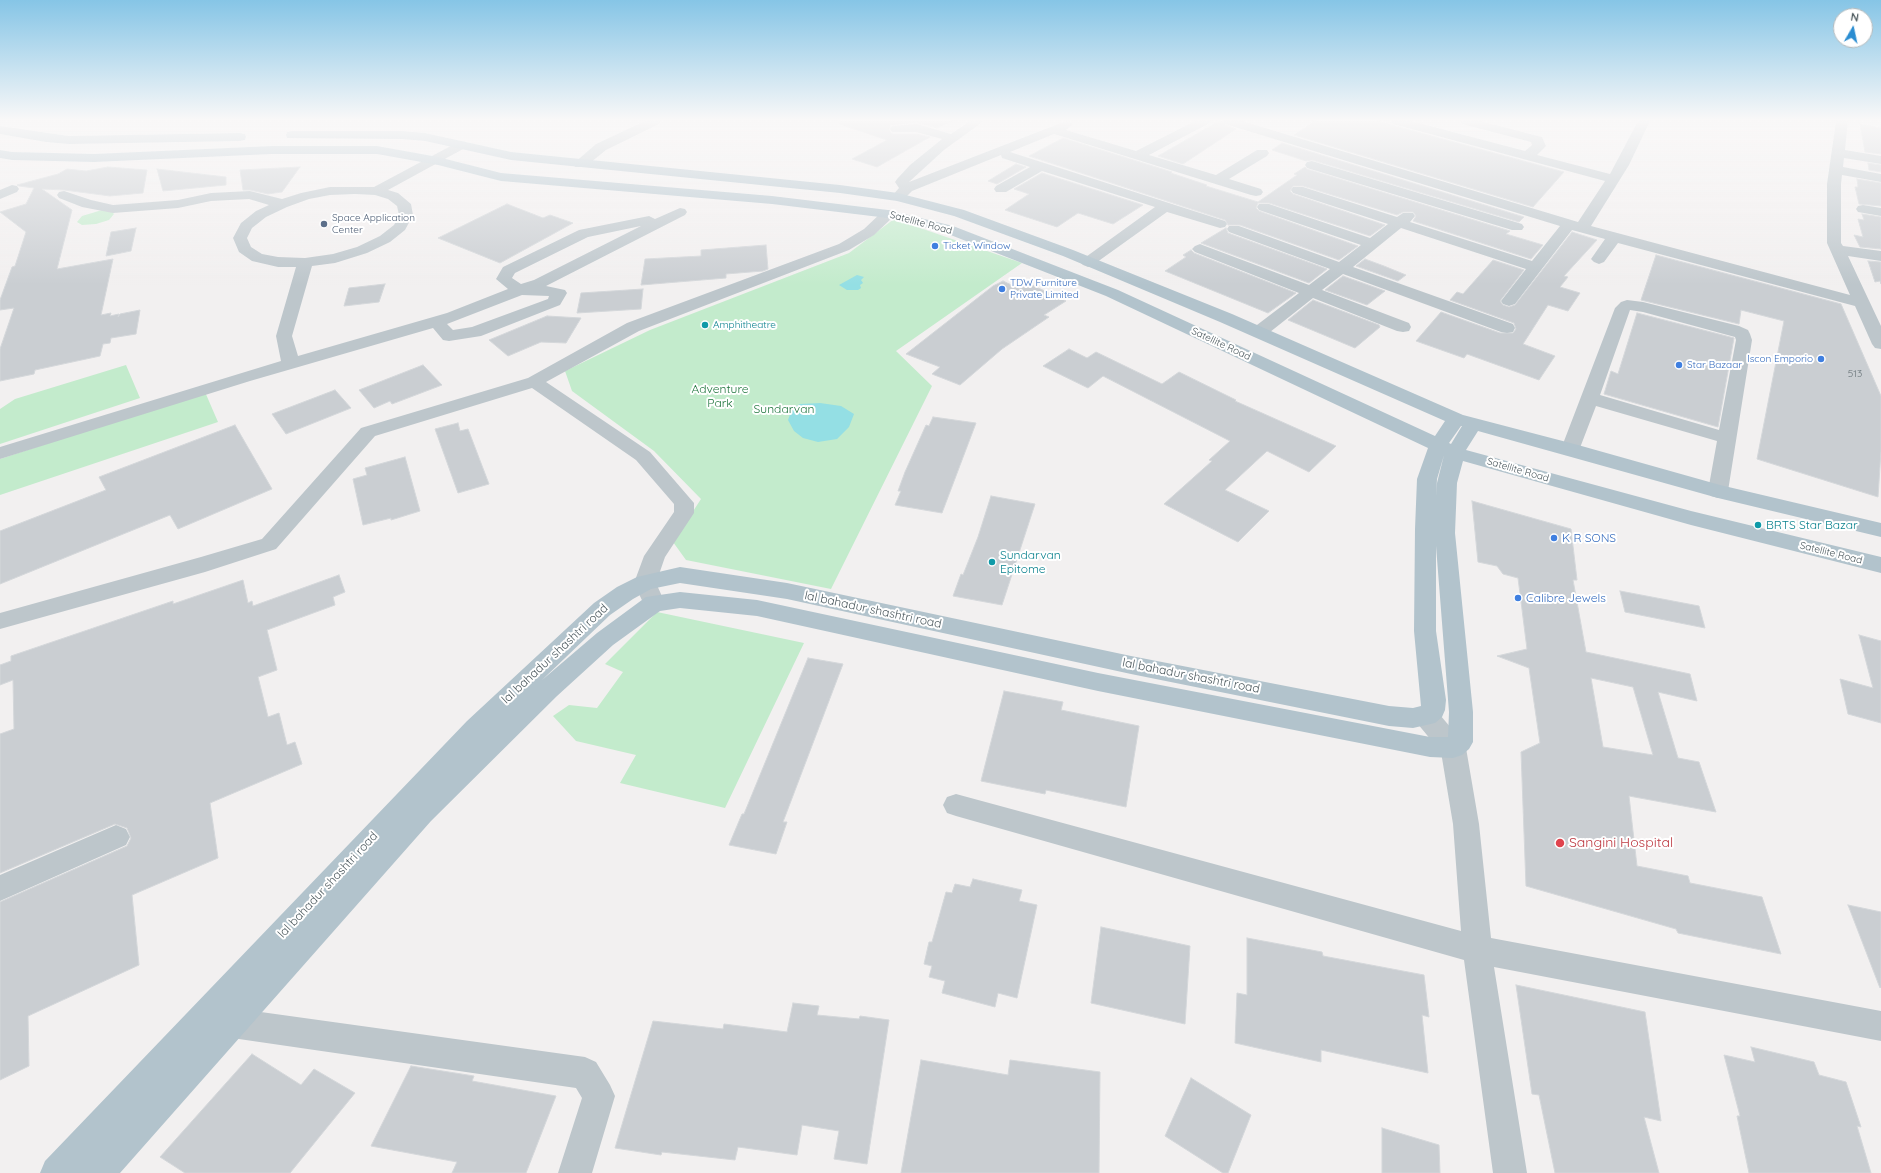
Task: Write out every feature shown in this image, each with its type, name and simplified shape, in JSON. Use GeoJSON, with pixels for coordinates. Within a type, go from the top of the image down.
{"type":"FeatureCollection","features":[{"type":"Feature","properties":{"kind":"main road","name":"Satellite Road"},"geometry":{"type":"LineString","coordinates":[[496,176],[772,200],[888,214],[948,229],[1112,293],[1446,449],[1691,518],[1881,565]]}},
{"type":"Feature","properties":{"kind":"main road","name":"Satellite Road"},"geometry":{"type":"LineString","coordinates":[[702,176],[840,189],[902,193],[1088,262],[1259,332],[1465,421],[1571,449],[1718,491],[1881,530]]}},
{"type":"Feature","properties":{"kind":"main road"},"geometry":{"type":"LineString","coordinates":[[1426,716],[1433,710],[1434,700],[1425,630],[1425,529],[1427,479],[1465,421]]}},
{"type":"Feature","properties":{"kind":"main road"},"geometry":{"type":"LineString","coordinates":[[97,1173],[422,813],[548,689],[606,639],[649,593],[680,600],[757,608],[1098,682],[1430,747],[1453,748],[1460,742],[1461,712],[1445,533],[1447,483],[1446,449]]}},
{"type":"Feature","properties":{"kind":"main road","name":"lal bahadur shashtri road"},"geometry":{"type":"LineString","coordinates":[[57,1173],[476,728],[602,609],[625,593],[649,593],[680,575],[787,591],[1124,663],[1389,716],[1413,718],[1426,716]]}},
{"type":"Feature","properties":{"kind":"street"},"geometry":{"type":"LineString","coordinates":[[376,191],[410,176]]}},
{"type":"Feature","properties":{"kind":"street"},"geometry":{"type":"LineString","coordinates":[[393,196],[421,176]]}},
{"type":"Feature","properties":{"kind":"street"},"geometry":{"type":"LineString","coordinates":[[908,176],[902,182],[902,193],[944,176]]}},
{"type":"Feature","properties":{"kind":"street"},"geometry":{"type":"LineString","coordinates":[[1001,189],[1024,176]]}},
{"type":"Feature","properties":{"kind":"street"},"geometry":{"type":"LineString","coordinates":[[1071,176],[1227,227],[1507,328]]}},
{"type":"Feature","properties":{"kind":"street"},"geometry":{"type":"LineString","coordinates":[[1204,176],[1256,192]]}},
{"type":"Feature","properties":{"kind":"street"},"geometry":{"type":"LineString","coordinates":[[1218,180],[1225,176]]}},
{"type":"Feature","properties":{"kind":"street"},"geometry":{"type":"LineString","coordinates":[[1347,176],[1517,227]]}},
{"type":"Feature","properties":{"kind":"street"},"geometry":{"type":"LineString","coordinates":[[1410,176],[1614,237],[1863,303]]}},
{"type":"Feature","properties":{"kind":"street"},"geometry":{"type":"LineString","coordinates":[[1601,176],[1613,179]]}},
{"type":"Feature","properties":{"kind":"street"},"geometry":{"type":"LineString","coordinates":[[1582,228],[1615,176]]}},
{"type":"Feature","properties":{"kind":"street"},"geometry":{"type":"LineString","coordinates":[[1836,176],[1834,243],[1881,344]]}},
{"type":"Feature","properties":{"kind":"street"},"geometry":{"type":"LineString","coordinates":[[1868,176],[1881,178]]}},
{"type":"Feature","properties":{"kind":"street"},"geometry":{"type":"LineString","coordinates":[[1298,190],[1535,267]]}},
{"type":"Feature","properties":{"kind":"street"},"geometry":{"type":"LineString","coordinates":[[330,191],[376,191],[393,196],[404,204],[406,215],[400,227],[385,239],[362,250],[342,256],[305,262],[278,262],[257,258],[244,249],[240,238],[246,226],[261,214],[282,204],[306,196],[330,191]]}},
{"type":"Feature","properties":{"kind":"street"},"geometry":{"type":"LineString","coordinates":[[64,195],[87,204],[113,209],[178,204],[211,197],[250,195],[282,204]]}},
{"type":"Feature","properties":{"kind":"street"},"geometry":{"type":"LineString","coordinates":[[1259,332],[1399,224],[1425,200]]}},
{"type":"Feature","properties":{"kind":"street"},"geometry":{"type":"LineString","coordinates":[[1088,262],[1166,206]]}},
{"type":"Feature","properties":{"kind":"street"},"geometry":{"type":"LineString","coordinates":[[1264,207],[1373,244]]}},
{"type":"Feature","properties":{"kind":"street"},"geometry":{"type":"LineString","coordinates":[[1863,209],[1881,212]]}},
{"type":"Feature","properties":{"kind":"street"},"geometry":{"type":"LineString","coordinates":[[0,453],[244,376],[453,318],[519,290],[540,283],[680,212]]}},
{"type":"Feature","properties":{"kind":"street"},"geometry":{"type":"LineString","coordinates":[[0,621],[205,564],[268,544],[368,432],[534,382],[633,327],[844,247],[869,232],[888,214]]}},
{"type":"Feature","properties":{"kind":"street"},"geometry":{"type":"LineString","coordinates":[[437,322],[449,336],[475,332],[554,302],[559,294],[553,290],[519,290],[504,279],[508,270],[584,233],[648,220],[661,222]]}},
{"type":"Feature","properties":{"kind":"street"},"geometry":{"type":"LineString","coordinates":[[1509,301],[1565,229]]}},
{"type":"Feature","properties":{"kind":"street"},"geometry":{"type":"LineString","coordinates":[[1599,260],[1614,237]]}},
{"type":"Feature","properties":{"kind":"street"},"geometry":{"type":"LineString","coordinates":[[1200,249],[1402,327]]}},
{"type":"Feature","properties":{"kind":"street"},"geometry":{"type":"LineString","coordinates":[[1838,250],[1881,256]]}},
{"type":"Feature","properties":{"kind":"street"},"geometry":{"type":"LineString","coordinates":[[291,364],[284,336],[305,262]]}},
{"type":"Feature","properties":{"kind":"street"},"geometry":{"type":"LineString","coordinates":[[1571,449],[1623,308],[1627,305],[1642,307],[1733,330],[1742,334],[1744,340],[1718,491]]}},
{"type":"Feature","properties":{"kind":"street"},"geometry":{"type":"LineString","coordinates":[[534,382],[643,456],[684,503],[684,513],[655,556],[649,593]]}},
{"type":"Feature","properties":{"kind":"street"},"geometry":{"type":"LineString","coordinates":[[1590,398],[1726,438]]}},
{"type":"Feature","properties":{"kind":"street"},"geometry":{"type":"LineString","coordinates":[[1426,716],[1453,748],[1466,824],[1477,950],[1510,1173]]}},
{"type":"Feature","properties":{"kind":"street"},"geometry":{"type":"LineString","coordinates":[[956,805],[1477,950],[1881,1026]]}},
{"type":"Feature","properties":{"kind":"street"},"geometry":{"type":"LineString","coordinates":[[0,888],[116,837]]}},
{"type":"Feature","properties":{"kind":"street"},"geometry":{"type":"LineString","coordinates":[[232,1024],[585,1073],[599,1096],[575,1173]]}},
{"type":"Feature","properties":{"kind":"green space"},"geometry":{"type":"Polygon","coordinates":[[[102,210],[112,212],[114,214],[109,220],[96,224],[82,225],[77,222],[82,216],[102,210]]]}},
{"type":"Feature","properties":{"kind":"green space","name":"Sundarvan"},"geometry":{"type":"Polygon","coordinates":[[[894,219],[1022,263],[896,351],[932,386],[831,589],[686,560],[673,542],[701,499],[654,451],[572,391],[565,371],[650,330],[849,253],[894,219]]]}},
{"type":"Feature","properties":{"kind":"green space"},"geometry":{"type":"Polygon","coordinates":[[[126,365],[140,398],[0,444],[0,409],[15,399],[126,365]]]}},
{"type":"Feature","properties":{"kind":"green space"},"geometry":{"type":"Polygon","coordinates":[[[205,392],[218,422],[0,495],[0,459],[205,392]]]}},
{"type":"Feature","properties":{"kind":"green space"},"geometry":{"type":"Polygon","coordinates":[[[657,612],[804,643],[725,808],[620,783],[636,755],[576,741],[553,716],[569,705],[597,708],[623,672],[605,664],[657,612]]]}},
{"type":"Feature","properties":{"kind":"water"},"geometry":{"type":"Polygon","coordinates":[[[857,275],[864,277],[861,280],[863,283],[860,285],[861,288],[858,290],[847,290],[839,285],[857,275]]]}},
{"type":"Feature","properties":{"kind":"water"},"geometry":{"type":"Polygon","coordinates":[[[820,403],[841,406],[854,414],[849,427],[837,439],[818,442],[803,438],[794,431],[788,420],[792,409],[800,404],[820,403]]]}},
{"type":"Feature","properties":{"kind":"building"},"geometry":{"type":"Polygon","coordinates":[[[52,176],[146,176],[143,193],[110,196],[64,190],[42,189],[72,210],[57,269],[113,259],[101,315],[111,313],[110,316],[119,314],[118,317],[120,314],[140,310],[136,334],[111,338],[110,343],[103,344],[100,356],[35,370],[34,374],[0,381],[0,349],[14,308],[0,310],[0,300],[12,267],[15,266],[26,232],[0,212],[26,204],[34,188],[17,185],[52,176]]]}},
{"type":"Feature","properties":{"kind":"building"},"geometry":{"type":"Polygon","coordinates":[[[159,176],[226,177],[226,185],[163,191],[159,176]]]}},
{"type":"Feature","properties":{"kind":"building"},"geometry":{"type":"Polygon","coordinates":[[[241,176],[294,176],[282,192],[268,194],[243,190],[241,176]]]}},
{"type":"Feature","properties":{"kind":"building"},"geometry":{"type":"Polygon","coordinates":[[[997,176],[1011,176],[997,184],[988,181],[997,176]]]}},
{"type":"Feature","properties":{"kind":"building"},"geometry":{"type":"Polygon","coordinates":[[[1037,176],[1051,176],[1143,205],[1113,224],[1078,213],[1057,227],[1005,210],[1029,194],[1014,189],[1037,176]]]}},
{"type":"Feature","properties":{"kind":"building"},"geometry":{"type":"Polygon","coordinates":[[[1089,176],[1179,176],[1207,185],[1206,186],[1258,202],[1296,176],[1329,176],[1510,231],[1506,234],[1543,245],[1531,259],[1413,221],[1416,216],[1413,212],[1403,212],[1397,215],[1303,186],[1293,186],[1290,191],[1293,194],[1385,225],[1370,236],[1269,203],[1258,203],[1256,208],[1259,211],[1358,246],[1339,260],[1240,225],[1228,225],[1225,220],[1089,176]]]}},
{"type":"Feature","properties":{"kind":"building"},"geometry":{"type":"Polygon","coordinates":[[[1365,176],[1389,176],[1524,217],[1519,222],[1365,176]]]}},
{"type":"Feature","properties":{"kind":"building"},"geometry":{"type":"Polygon","coordinates":[[[1429,176],[1561,176],[1533,207],[1429,176]]]}},
{"type":"Feature","properties":{"kind":"building"},"geometry":{"type":"Polygon","coordinates":[[[1857,179],[1881,183],[1881,206],[1859,204],[1855,187],[1858,187],[1857,179]]]}},
{"type":"Feature","properties":{"kind":"building"},"geometry":{"type":"Polygon","coordinates":[[[507,204],[543,218],[550,215],[573,223],[500,263],[438,238],[507,204]]]}},
{"type":"Feature","properties":{"kind":"building"},"geometry":{"type":"Polygon","coordinates":[[[1862,214],[1881,217],[1881,249],[1860,247],[1854,235],[1863,237],[1858,219],[1864,220],[1862,214]]]}},
{"type":"Feature","properties":{"kind":"building"},"geometry":{"type":"Polygon","coordinates":[[[136,228],[131,251],[106,256],[111,232],[136,228]]]}},
{"type":"Feature","properties":{"kind":"building"},"geometry":{"type":"Polygon","coordinates":[[[1226,228],[1228,233],[1327,269],[1309,283],[1201,243],[1226,228]]]}},
{"type":"Feature","properties":{"kind":"building"},"geometry":{"type":"Polygon","coordinates":[[[1572,232],[1597,240],[1564,276],[1568,277],[1560,287],[1580,293],[1568,311],[1548,305],[1523,344],[1555,356],[1539,380],[1467,354],[1464,358],[1416,341],[1441,312],[1500,333],[1513,333],[1516,329],[1514,323],[1450,300],[1457,292],[1463,294],[1493,260],[1524,270],[1500,301],[1503,305],[1509,307],[1515,305],[1572,232]]]}},
{"type":"Feature","properties":{"kind":"building"},"geometry":{"type":"Polygon","coordinates":[[[766,245],[768,269],[763,271],[726,274],[726,278],[641,285],[645,259],[701,256],[701,250],[766,245]]]}},
{"type":"Feature","properties":{"kind":"building"},"geometry":{"type":"Polygon","coordinates":[[[1191,250],[1194,253],[1296,293],[1268,313],[1165,271],[1186,257],[1183,255],[1191,250]]]}},
{"type":"Feature","properties":{"kind":"building","name":"Iscon Emporio"},"geometry":{"type":"Polygon","coordinates":[[[1656,255],[1841,304],[1881,396],[1881,451],[1878,497],[1757,459],[1784,321],[1741,310],[1739,324],[1641,300],[1656,255]]]}},
{"type":"Feature","properties":{"kind":"building"},"geometry":{"type":"Polygon","coordinates":[[[1365,259],[1406,275],[1398,281],[1356,266],[1365,259]]]}},
{"type":"Feature","properties":{"kind":"building"},"geometry":{"type":"Polygon","coordinates":[[[1868,261],[1881,262],[1881,284],[1880,281],[1875,282],[1868,261]]]}},
{"type":"Feature","properties":{"kind":"building"},"geometry":{"type":"Polygon","coordinates":[[[1343,276],[1385,291],[1367,305],[1325,290],[1343,276]]]}},
{"type":"Feature","properties":{"kind":"building"},"geometry":{"type":"Polygon","coordinates":[[[1003,281],[1020,289],[1025,286],[1028,287],[1032,285],[1066,301],[1044,315],[1049,317],[1002,349],[960,385],[932,374],[940,367],[906,354],[993,286],[1003,281]]]}},
{"type":"Feature","properties":{"kind":"building"},"geometry":{"type":"Polygon","coordinates":[[[385,284],[379,302],[344,306],[349,288],[385,284]]]}},
{"type":"Feature","properties":{"kind":"building"},"geometry":{"type":"Polygon","coordinates":[[[643,289],[641,309],[577,313],[581,293],[643,289]]]}},
{"type":"Feature","properties":{"kind":"building"},"geometry":{"type":"Polygon","coordinates":[[[1313,300],[1379,325],[1380,327],[1355,348],[1288,320],[1313,300]]]}},
{"type":"Feature","properties":{"kind":"building"},"geometry":{"type":"Polygon","coordinates":[[[1637,313],[1734,338],[1718,427],[1604,394],[1611,371],[1618,374],[1637,313]]]}},
{"type":"Feature","properties":{"kind":"building"},"geometry":{"type":"Polygon","coordinates":[[[547,316],[581,318],[566,343],[541,342],[508,356],[489,340],[547,316]]]}},
{"type":"Feature","properties":{"kind":"building"},"geometry":{"type":"Polygon","coordinates":[[[1069,349],[1087,358],[1096,352],[1162,384],[1179,372],[1236,400],[1235,401],[1336,446],[1309,472],[1267,451],[1225,490],[1269,511],[1238,542],[1164,504],[1212,461],[1209,460],[1230,441],[1103,376],[1088,388],[1043,366],[1069,349]]]}},
{"type":"Feature","properties":{"kind":"building"},"geometry":{"type":"Polygon","coordinates":[[[423,365],[442,385],[392,404],[390,401],[374,408],[359,390],[423,365]]]}},
{"type":"Feature","properties":{"kind":"building"},"geometry":{"type":"Polygon","coordinates":[[[335,390],[351,408],[286,434],[272,414],[335,390]]]}},
{"type":"Feature","properties":{"kind":"building"},"geometry":{"type":"Polygon","coordinates":[[[933,417],[976,423],[942,513],[895,505],[901,491],[898,491],[905,472],[926,425],[929,426],[933,417]]]}},
{"type":"Feature","properties":{"kind":"building"},"geometry":{"type":"Polygon","coordinates":[[[458,423],[460,431],[468,429],[489,484],[458,493],[435,429],[458,423]]]}},
{"type":"Feature","properties":{"kind":"building"},"geometry":{"type":"Polygon","coordinates":[[[235,425],[272,489],[178,529],[170,515],[0,584],[0,531],[106,490],[99,477],[235,425]]]}},
{"type":"Feature","properties":{"kind":"building"},"geometry":{"type":"Polygon","coordinates":[[[405,457],[420,511],[391,520],[391,518],[363,525],[353,479],[367,475],[365,468],[405,457]]]}},
{"type":"Feature","properties":{"kind":"building","name":"Sundarvan Epitome"},"geometry":{"type":"Polygon","coordinates":[[[991,496],[1035,504],[1002,605],[953,596],[961,574],[963,575],[978,537],[991,496]]]}},
{"type":"Feature","properties":{"kind":"building"},"geometry":{"type":"Polygon","coordinates":[[[1472,501],[1571,529],[1577,580],[1573,580],[1586,652],[1690,674],[1697,701],[1658,692],[1678,758],[1699,762],[1716,812],[1629,796],[1637,866],[1688,876],[1690,883],[1762,897],[1781,954],[1678,933],[1676,929],[1526,886],[1521,752],[1540,743],[1529,668],[1497,656],[1527,649],[1518,578],[1503,574],[1497,566],[1478,562],[1472,501]],[[1591,678],[1603,747],[1653,755],[1633,687],[1591,678]]]}},
{"type":"Feature","properties":{"kind":"building"},"geometry":{"type":"Polygon","coordinates":[[[339,575],[345,592],[333,597],[335,605],[267,630],[277,670],[258,677],[268,717],[279,713],[287,745],[295,742],[302,764],[210,803],[218,858],[132,895],[139,965],[28,1016],[29,1066],[0,1080],[0,902],[127,846],[131,838],[127,828],[115,824],[0,873],[0,734],[14,729],[13,680],[0,685],[0,665],[11,661],[11,656],[173,601],[173,604],[243,580],[248,603],[252,601],[253,606],[339,575]]]}},
{"type":"Feature","properties":{"kind":"building"},"geometry":{"type":"Polygon","coordinates":[[[1620,591],[1699,606],[1705,628],[1625,612],[1620,591]]]}},
{"type":"Feature","properties":{"kind":"building"},"geometry":{"type":"Polygon","coordinates":[[[1859,635],[1881,641],[1881,723],[1848,714],[1840,679],[1873,688],[1859,635]]]}},
{"type":"Feature","properties":{"kind":"building"},"geometry":{"type":"Polygon","coordinates":[[[808,658],[843,664],[783,822],[787,822],[776,854],[729,845],[742,814],[744,814],[808,658]]]}},
{"type":"Feature","properties":{"kind":"building"},"geometry":{"type":"Polygon","coordinates":[[[1004,691],[1063,702],[1061,710],[1139,726],[1126,807],[1046,790],[1045,794],[981,781],[1004,691]]]}},
{"type":"Feature","properties":{"kind":"building"},"geometry":{"type":"Polygon","coordinates":[[[973,879],[1022,890],[1019,901],[1037,905],[1017,998],[998,993],[995,1007],[942,993],[945,981],[929,977],[932,966],[924,964],[929,942],[932,942],[946,892],[952,893],[955,884],[970,887],[973,879]]]}},
{"type":"Feature","properties":{"kind":"building"},"geometry":{"type":"Polygon","coordinates":[[[1848,905],[1881,912],[1880,988],[1848,905]]]}},
{"type":"Feature","properties":{"kind":"building"},"geometry":{"type":"Polygon","coordinates":[[[1101,927],[1190,946],[1185,1024],[1091,1003],[1101,927]]]}},
{"type":"Feature","properties":{"kind":"building"},"geometry":{"type":"Polygon","coordinates":[[[1247,938],[1322,952],[1323,956],[1424,975],[1429,1017],[1422,1015],[1428,1073],[1321,1050],[1321,1062],[1235,1043],[1237,993],[1247,995],[1247,938]]]}},
{"type":"Feature","properties":{"kind":"building"},"geometry":{"type":"Polygon","coordinates":[[[1516,985],[1645,1012],[1661,1121],[1644,1117],[1659,1173],[1555,1173],[1539,1095],[1532,1094],[1516,985]]]}},
{"type":"Feature","properties":{"kind":"building"},"geometry":{"type":"Polygon","coordinates":[[[793,1003],[819,1006],[817,1015],[859,1019],[860,1016],[889,1020],[867,1164],[834,1159],[839,1131],[802,1125],[797,1155],[738,1147],[735,1160],[662,1152],[661,1155],[615,1148],[653,1021],[723,1029],[724,1024],[787,1032],[793,1003]]]}},
{"type":"Feature","properties":{"kind":"building"},"geometry":{"type":"Polygon","coordinates":[[[1751,1047],[1814,1062],[1819,1075],[1846,1082],[1861,1127],[1857,1126],[1871,1173],[1749,1173],[1737,1116],[1740,1116],[1724,1055],[1755,1062],[1751,1047]]]}},
{"type":"Feature","properties":{"kind":"building"},"geometry":{"type":"Polygon","coordinates":[[[252,1054],[301,1085],[314,1069],[355,1093],[290,1173],[185,1173],[160,1157],[252,1054]]]}},
{"type":"Feature","properties":{"kind":"building"},"geometry":{"type":"Polygon","coordinates":[[[921,1060],[1008,1075],[1010,1060],[1100,1072],[1099,1173],[901,1173],[921,1060]]]}},
{"type":"Feature","properties":{"kind":"building"},"geometry":{"type":"Polygon","coordinates":[[[411,1066],[474,1076],[472,1081],[556,1096],[526,1173],[452,1173],[457,1162],[371,1146],[411,1066]]]}},
{"type":"Feature","properties":{"kind":"building"},"geometry":{"type":"Polygon","coordinates":[[[1191,1078],[1251,1115],[1228,1173],[1223,1173],[1165,1136],[1191,1078]]]}},
{"type":"Feature","properties":{"kind":"building"},"geometry":{"type":"Polygon","coordinates":[[[1382,1128],[1439,1145],[1440,1173],[1382,1173],[1382,1128]]]}},
{"type":"Feature","properties":{"kind":"place","name":"Space Application Center"},"geometry":{"type":"Point","coordinates":[324,224]}},
{"type":"Feature","properties":{"kind":"place","name":"Ticket Window"},"geometry":{"type":"Point","coordinates":[935,246]}},
{"type":"Feature","properties":{"kind":"place","name":"TDW Furniture Private Limited"},"geometry":{"type":"Point","coordinates":[1002,289]}},
{"type":"Feature","properties":{"kind":"place","name":"Amphitheatre"},"geometry":{"type":"Point","coordinates":[705,325]}},
{"type":"Feature","properties":{"kind":"place","name":"Iscon Emporio"},"geometry":{"type":"Point","coordinates":[1821,359]}},
{"type":"Feature","properties":{"kind":"place","name":"Star Bazaar"},"geometry":{"type":"Point","coordinates":[1679,365]}},
{"type":"Feature","properties":{"kind":"place","name":"BRTS Star Bazar"},"geometry":{"type":"Point","coordinates":[1758,525]}},
{"type":"Feature","properties":{"kind":"place","name":"K R SONS"},"geometry":{"type":"Point","coordinates":[1554,538]}},
{"type":"Feature","properties":{"kind":"place","name":"Sundarvan Epitome"},"geometry":{"type":"Point","coordinates":[992,562]}},
{"type":"Feature","properties":{"kind":"place","name":"Calibre Jewels"},"geometry":{"type":"Point","coordinates":[1518,598]}},
{"type":"Feature","properties":{"kind":"place","name":"Sangini Hospital"},"geometry":{"type":"Point","coordinates":[1560,843]}},
{"type":"Feature","properties":{"kind":"park label","name":"Adventure Park"},"geometry":{"type":"Point","coordinates":[720,396]}}]}
